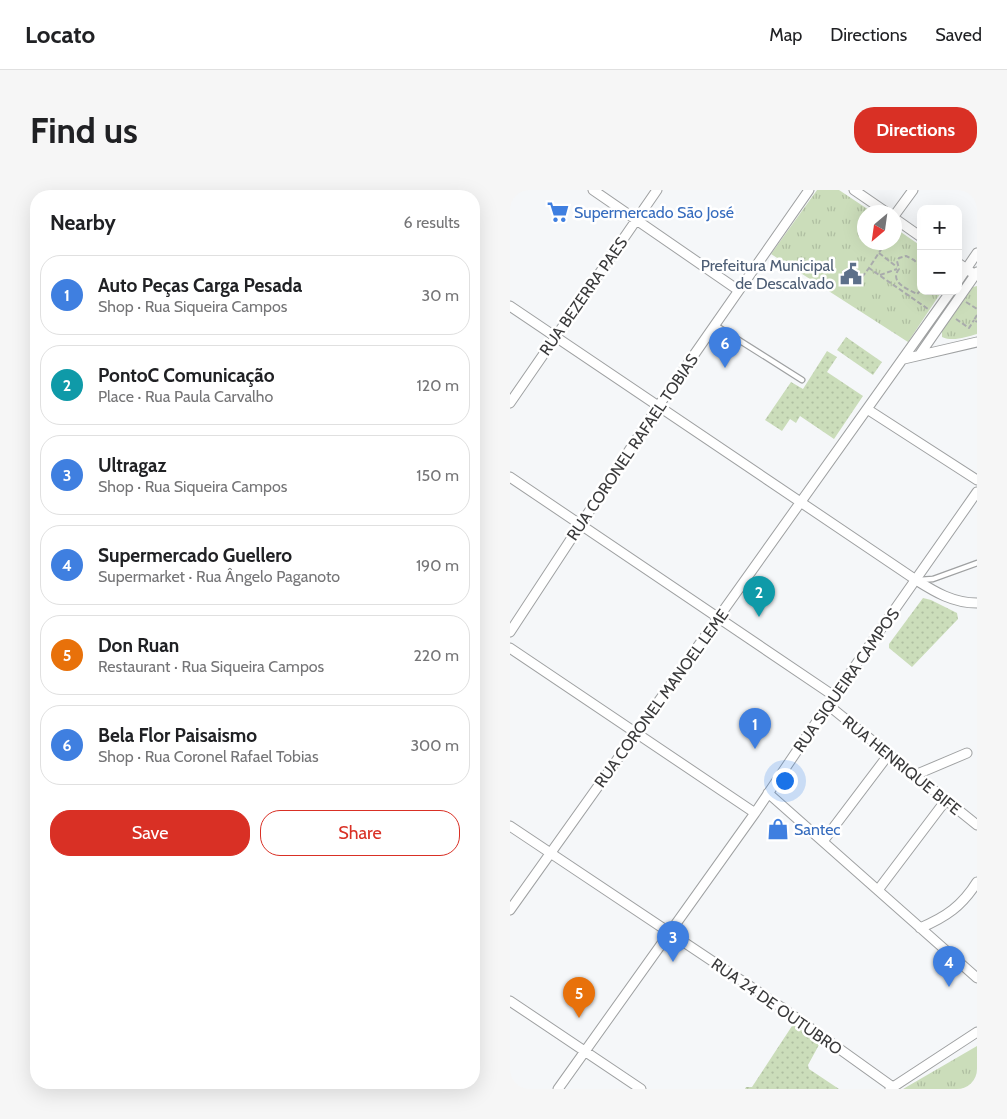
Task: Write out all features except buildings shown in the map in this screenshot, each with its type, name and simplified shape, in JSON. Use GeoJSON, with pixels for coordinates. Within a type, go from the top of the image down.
{"type":"FeatureCollection","features":[{"type":"Feature","properties":{"kind":"street"},"geometry":{"type":"LineString","coordinates":[[593,190],[738,290]]}},
{"type":"Feature","properties":{"kind":"street","name":"RUA BEZERRA PAES"},"geometry":{"type":"LineString","coordinates":[[510,403],[657,190]]}},
{"type":"Feature","properties":{"kind":"street","name":"RUA CORONEL RAFAEL TOBIAS"},"geometry":{"type":"LineString","coordinates":[[510,632],[659,405],[809,190]]}},
{"type":"Feature","properties":{"kind":"street"},"geometry":{"type":"LineString","coordinates":[[854,190],[876,205]]}},
{"type":"Feature","properties":{"kind":"street"},"geometry":{"type":"LineString","coordinates":[[902,206],[913,190]]}},
{"type":"Feature","properties":{"kind":"street"},"geometry":{"type":"LineString","coordinates":[[902,223],[917,234]]}},
{"type":"Feature","properties":{"kind":"street"},"geometry":{"type":"LineString","coordinates":[[920,354],[976,275],[962,266],[977,253]]}},
{"type":"Feature","properties":{"kind":"street","name":"RUA CORONEL MANOEL LEME"},"geometry":{"type":"LineString","coordinates":[[510,910],[949,295]]}},
{"type":"Feature","properties":{"kind":"street"},"geometry":{"type":"LineString","coordinates":[[510,306],[916,580],[953,600],[977,603]]}},
{"type":"Feature","properties":{"kind":"street"},"geometry":{"type":"LineString","coordinates":[[927,327],[936,333]]}},
{"type":"Feature","properties":{"kind":"street"},"geometry":{"type":"LineString","coordinates":[[904,359],[977,342]]}},
{"type":"Feature","properties":{"kind":"street"},"geometry":{"type":"LineString","coordinates":[[867,409],[977,480]]}},
{"type":"Feature","properties":{"kind":"street"},"geometry":{"type":"LineString","coordinates":[[510,477],[834,696]]}},
{"type":"Feature","properties":{"kind":"street","name":"RUA SIQUEIRA CAMPOS"},"geometry":{"type":"LineString","coordinates":[[558,1089],[755,813],[834,696],[977,492]]}},
{"type":"Feature","properties":{"kind":"street"},"geometry":{"type":"LineString","coordinates":[[510,648],[755,813]]}},
{"type":"Feature","properties":{"kind":"street","name":"RUA HENRIQUE BIFE"},"geometry":{"type":"LineString","coordinates":[[828,705],[977,825]]}},
{"type":"Feature","properties":{"kind":"street"},"geometry":{"type":"LineString","coordinates":[[915,775],[967,753]]}},
{"type":"Feature","properties":{"kind":"street"},"geometry":{"type":"LineString","coordinates":[[824,840],[889,754]]}},
{"type":"Feature","properties":{"kind":"street"},"geometry":{"type":"LineString","coordinates":[[768,793],[824,840],[977,978]]}},
{"type":"Feature","properties":{"kind":"street"},"geometry":{"type":"LineString","coordinates":[[878,890],[946,800]]}},
{"type":"Feature","properties":{"kind":"street","name":"RUA 24 DE OUTUBRO"},"geometry":{"type":"LineString","coordinates":[[510,826],[780,1007],[892,1088]]}},
{"type":"Feature","properties":{"kind":"street"},"geometry":{"type":"LineString","coordinates":[[920,928],[942,918],[958,907],[977,882]]}},
{"type":"Feature","properties":{"kind":"street"},"geometry":{"type":"LineString","coordinates":[[510,1001],[641,1089]]}},
{"type":"Feature","properties":{"kind":"street"},"geometry":{"type":"LineString","coordinates":[[892,1088],[977,1032]]}},
{"type":"Feature","properties":{"kind":"lane"},"geometry":{"type":"LineString","coordinates":[[714,325],[802,380]]}},
{"type":"Feature","properties":{"kind":"lane"},"geometry":{"type":"LineString","coordinates":[[916,580],[933,579],[977,563]]}},
{"type":"Feature","properties":{"kind":"path"},"geometry":{"type":"LineString","coordinates":[[862,277],[881,250]]}},
{"type":"Feature","properties":{"kind":"path"},"geometry":{"type":"LineString","coordinates":[[879,253],[899,269]]}},
{"type":"Feature","properties":{"kind":"path"},"geometry":{"type":"LineString","coordinates":[[917,263],[906,256],[899,258],[897,261],[899,269],[896,273],[896,278],[901,286],[917,294]]}},
{"type":"Feature","properties":{"kind":"path"},"geometry":{"type":"LineString","coordinates":[[869,268],[936,315]]}},
{"type":"Feature","properties":{"kind":"path"},"geometry":{"type":"LineString","coordinates":[[880,276],[899,269]]}},
{"type":"Feature","properties":{"kind":"path"},"geometry":{"type":"LineString","coordinates":[[964,301],[977,309]]}},
{"type":"Feature","properties":{"kind":"path"},"geometry":{"type":"LineString","coordinates":[[952,317],[969,328],[977,315]]}},
{"type":"Feature","properties":{"kind":"green space"},"geometry":{"type":"Polygon","coordinates":[[[817,190],[839,190],[862,205],[857,205],[857,250],[902,250],[902,233],[917,243],[917,295],[939,295],[908,342],[771,254],[817,190]]]}},
{"type":"Feature","properties":{"kind":"green space"},"geometry":{"type":"Polygon","coordinates":[[[977,286],[977,334],[955,339],[942,337],[942,331],[973,287],[977,286]]]}},
{"type":"Feature","properties":{"kind":"green space"},"geometry":{"type":"Polygon","coordinates":[[[846,337],[882,362],[873,375],[837,350],[846,337]]]}},
{"type":"Feature","properties":{"kind":"green space"},"geometry":{"type":"Polygon","coordinates":[[[827,351],[837,357],[827,372],[863,396],[834,439],[800,416],[796,423],[790,419],[782,431],[765,420],[791,382],[803,389],[827,351]]]}},
{"type":"Feature","properties":{"kind":"green space"},"geometry":{"type":"Polygon","coordinates":[[[923,598],[957,613],[958,619],[912,667],[889,648],[889,644],[923,598]]]}},
{"type":"Feature","properties":{"kind":"green space"},"geometry":{"type":"Polygon","coordinates":[[[794,1025],[820,1043],[808,1065],[809,1069],[839,1089],[745,1089],[746,1087],[752,1087],[794,1025]]]}},
{"type":"Feature","properties":{"kind":"green space"},"geometry":{"type":"Polygon","coordinates":[[[977,1046],[977,1079],[965,1089],[903,1089],[977,1046]]]}},
{"type":"Feature","properties":{"kind":"place","name":"Supermercado São José"},"geometry":{"type":"Point","coordinates":[558,212]}},
{"type":"Feature","properties":{"kind":"place","name":"Prefeitura Municipal de Descalvado"},"geometry":{"type":"Point","coordinates":[851,274]}},
{"type":"Feature","properties":{"kind":"place","name":"Bela Flor Paisaismo"},"geometry":{"type":"Point","coordinates":[725,368]}},
{"type":"Feature","properties":{"kind":"place","name":"PontoC Comunicação"},"geometry":{"type":"Point","coordinates":[759,617]}},
{"type":"Feature","properties":{"kind":"place","name":"Auto Peças Carga Pesada"},"geometry":{"type":"Point","coordinates":[755,749]}},
{"type":"Feature","properties":{"kind":"place","name":"Santec"},"geometry":{"type":"Point","coordinates":[778,829]}},
{"type":"Feature","properties":{"kind":"place","name":"Ultragaz"},"geometry":{"type":"Point","coordinates":[673,962]}},
{"type":"Feature","properties":{"kind":"place","name":"Supermercado Guellero"},"geometry":{"type":"Point","coordinates":[949,987]}},
{"type":"Feature","properties":{"kind":"place","name":"Don Ruan"},"geometry":{"type":"Point","coordinates":[579,1018]}}]}
